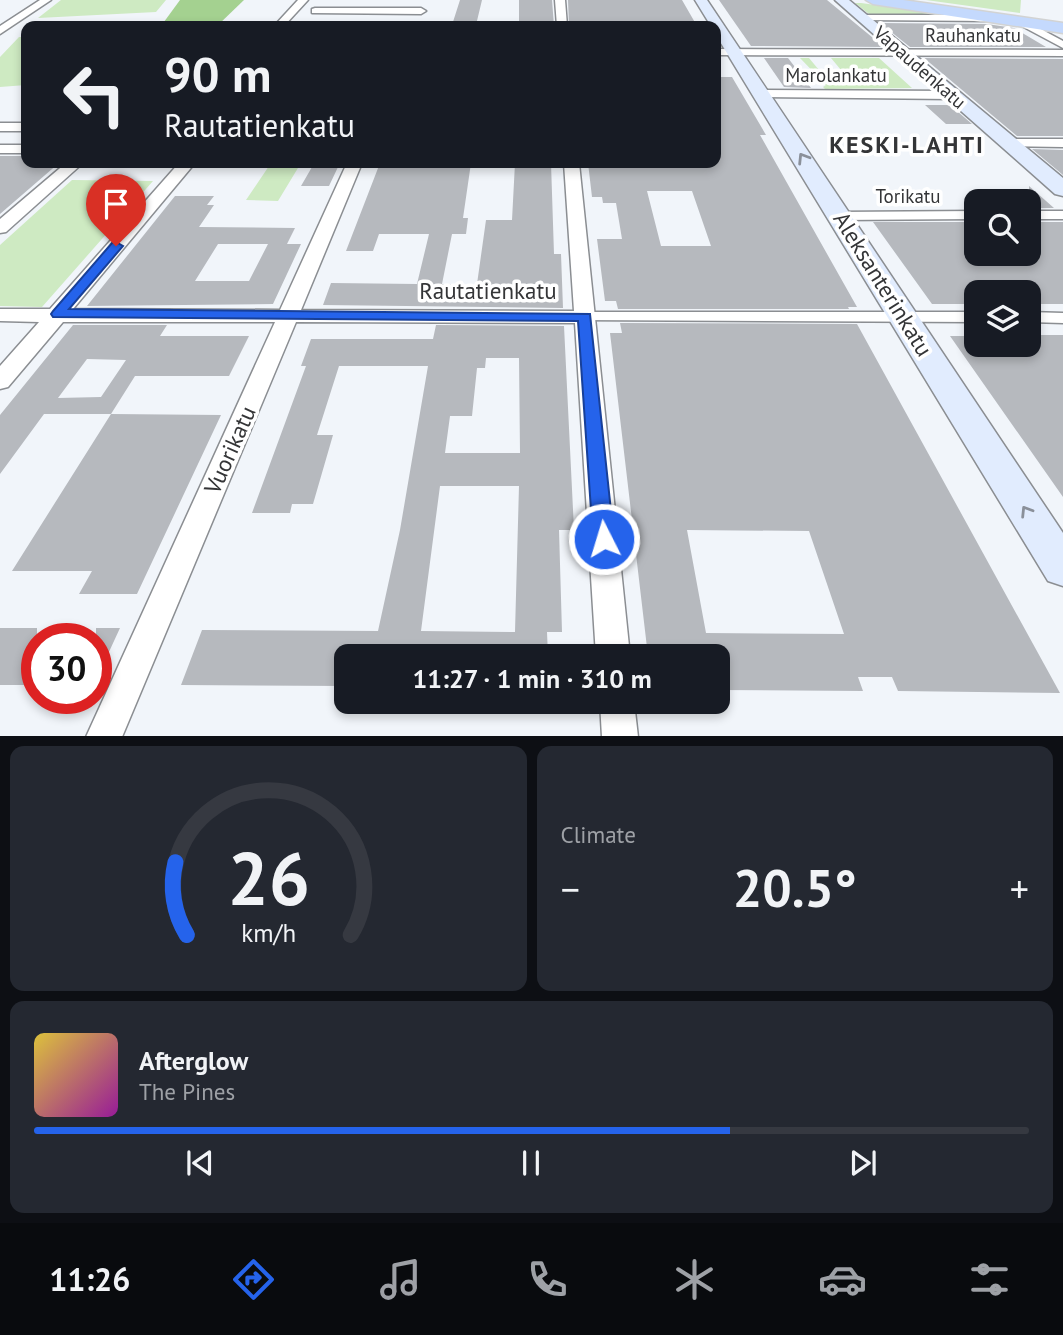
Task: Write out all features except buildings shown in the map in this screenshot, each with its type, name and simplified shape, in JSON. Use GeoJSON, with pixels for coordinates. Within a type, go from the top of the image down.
{"type":"FeatureCollection","features":[{"type":"Feature","properties":{"kind":"main road","name":"Aleksanterinkatu"},"geometry":{"type":"LineString","coordinates":[[701,0],[711,21]]}},
{"type":"Feature","properties":{"kind":"main road","name":"Vapaudenkatu"},"geometry":{"type":"LineString","coordinates":[[841,0],[1063,189]]}},
{"type":"Feature","properties":{"kind":"main road"},"geometry":{"type":"LineString","coordinates":[[873,0],[990,18],[1063,25]]}},
{"type":"Feature","properties":{"kind":"main road"},"geometry":{"type":"LineString","coordinates":[[905,0],[1063,25]]}},
{"type":"Feature","properties":{"kind":"main road","name":"Aleksanterinkatu"},"geometry":{"type":"LineString","coordinates":[[726,52],[763,94],[1063,568]]}},
{"type":"Feature","properties":{"kind":"street"},"geometry":{"type":"LineString","coordinates":[[0,31],[46,0]]}},
{"type":"Feature","properties":{"kind":"street"},"geometry":{"type":"LineString","coordinates":[[284,21],[303,0]]}},
{"type":"Feature","properties":{"kind":"street"},"geometry":{"type":"LineString","coordinates":[[325,0],[312,15],[421,11]]}},
{"type":"Feature","properties":{"kind":"street"},"geometry":{"type":"LineString","coordinates":[[417,21],[426,0]]}},
{"type":"Feature","properties":{"kind":"street"},"geometry":{"type":"LineString","coordinates":[[560,0],[562,21]]}},
{"type":"Feature","properties":{"kind":"street"},"geometry":{"type":"LineString","coordinates":[[864,18],[990,18]]}},
{"type":"Feature","properties":{"kind":"street"},"geometry":{"type":"LineString","coordinates":[[1023,22],[1063,46]]}},
{"type":"Feature","properties":{"kind":"street","name":"Rauhankatu"},"geometry":{"type":"LineString","coordinates":[[726,52],[1063,52]]}},
{"type":"Feature","properties":{"kind":"street","name":"Marolankatu"},"geometry":{"type":"LineString","coordinates":[[763,94],[951,95]]}},
{"type":"Feature","properties":{"kind":"street"},"geometry":{"type":"LineString","coordinates":[[0,127],[21,127]]}},
{"type":"Feature","properties":{"kind":"street"},"geometry":{"type":"LineString","coordinates":[[1008,143],[1063,143]]}},
{"type":"Feature","properties":{"kind":"street"},"geometry":{"type":"LineString","coordinates":[[0,149],[21,149]]}},
{"type":"Feature","properties":{"kind":"street"},"geometry":{"type":"LineString","coordinates":[[0,228],[69,168]]}},
{"type":"Feature","properties":{"kind":"street"},"geometry":{"type":"LineString","coordinates":[[0,381],[183,168]]}},
{"type":"Feature","properties":{"kind":"street","name":"Vuorikatu"},"geometry":{"type":"LineString","coordinates":[[104,736],[353,168]]}},
{"type":"Feature","properties":{"kind":"street"},"geometry":{"type":"LineString","coordinates":[[572,168],[612,644]]}},
{"type":"Feature","properties":{"kind":"street","name":"Torikatu"},"geometry":{"type":"LineString","coordinates":[[839,215],[964,215]]}},
{"type":"Feature","properties":{"kind":"street"},"geometry":{"type":"LineString","coordinates":[[1041,215],[1063,215]]}},
{"type":"Feature","properties":{"kind":"street","name":"Rautatienkatu"},"geometry":{"type":"LineString","coordinates":[[0,315],[964,317]]}},
{"type":"Feature","properties":{"kind":"street"},"geometry":{"type":"LineString","coordinates":[[1041,317],[1063,317]]}},
{"type":"Feature","properties":{"kind":"street"},"geometry":{"type":"LineString","coordinates":[[618,714],[620,736]]}},
{"type":"Feature","properties":{"kind":"green space"},"geometry":{"type":"Polygon","coordinates":[[[61,0],[166,0],[156,12],[38,18],[61,0]]]}},
{"type":"Feature","properties":{"kind":"green space"},"geometry":{"type":"Polygon","coordinates":[[[180,0],[244,0],[222,21],[165,21],[180,0]]]}},
{"type":"Feature","properties":{"kind":"green space"},"geometry":{"type":"Polygon","coordinates":[[[926,0],[1021,0],[1020,13],[926,0]]]}},
{"type":"Feature","properties":{"kind":"green space"},"geometry":{"type":"Polygon","coordinates":[[[855,3],[861,3],[941,14],[869,14],[855,3]]]}},
{"type":"Feature","properties":{"kind":"green space"},"geometry":{"type":"Polygon","coordinates":[[[21,37],[21,85],[0,87],[0,57],[21,37]]]}},
{"type":"Feature","properties":{"kind":"green space"},"geometry":{"type":"Polygon","coordinates":[[[800,58],[809,58],[819,70],[841,70],[831,58],[879,58],[912,88],[825,89],[823,87],[826,85],[800,58]]]}},
{"type":"Feature","properties":{"kind":"green space"},"geometry":{"type":"Polygon","coordinates":[[[268,168],[298,168],[278,201],[246,200],[268,168]]]}},
{"type":"Feature","properties":{"kind":"green space"},"geometry":{"type":"Polygon","coordinates":[[[72,180],[153,181],[42,307],[0,306],[0,245],[72,180]]]}},
{"type":"Feature","properties":{"kind":"district","name":"KESKI-LAHTI"},"geometry":{"type":"Point","coordinates":[907,145]}},
{"type":"Feature","properties":{"kind":"route"},"geometry":{"type":"LineString","coordinates":[[116,246],[58,314],[585,317],[604,539]]}}]}
